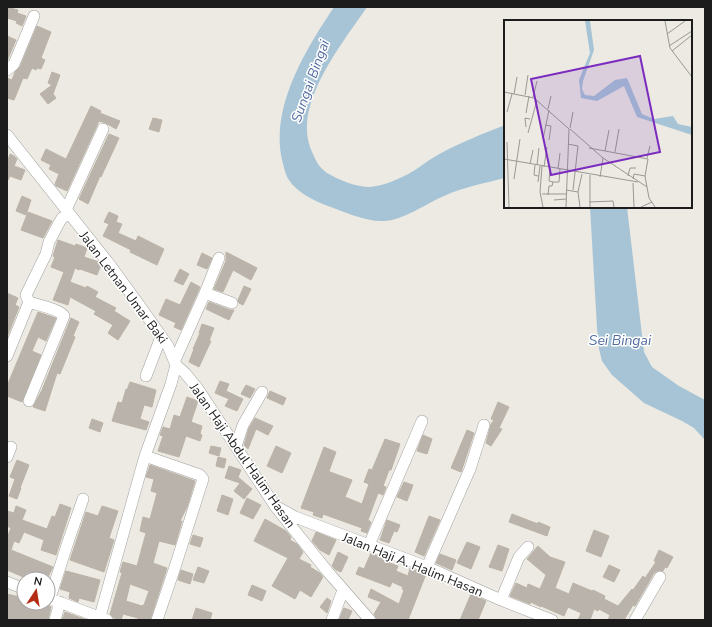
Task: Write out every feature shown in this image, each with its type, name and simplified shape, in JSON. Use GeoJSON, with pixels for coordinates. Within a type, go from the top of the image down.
{"type":"FeatureCollection","features":[{"type":"Feature","properties":{"kind":"street"},"geometry":{"type":"LineString","coordinates":[[7,70],[14,64],[34,16]]}},
{"type":"Feature","properties":{"kind":"street"},"geometry":{"type":"LineString","coordinates":[[29,401],[64,316],[56,311],[29,302],[26,298],[27,291],[46,254],[49,242],[62,218],[67,212],[102,128]]}},
{"type":"Feature","properties":{"kind":"street","name":"Jalan Letnan Umar Baki"},"geometry":{"type":"LineString","coordinates":[[8,140],[110,265],[168,346],[175,363]]}},
{"type":"Feature","properties":{"kind":"street"},"geometry":{"type":"LineString","coordinates":[[56,600],[102,619],[145,456],[171,384],[175,363],[219,258]]}},
{"type":"Feature","properties":{"kind":"street"},"geometry":{"type":"LineString","coordinates":[[205,293],[232,303]]}},
{"type":"Feature","properties":{"kind":"street"},"geometry":{"type":"LineString","coordinates":[[7,356],[29,302]]}},
{"type":"Feature","properties":{"kind":"street"},"geometry":{"type":"LineString","coordinates":[[146,376],[161,338]]}},
{"type":"Feature","properties":{"kind":"street","name":"Jalan Haji Abdul Halim Hasan"},"geometry":{"type":"LineString","coordinates":[[175,363],[198,389],[275,506],[343,590],[370,620]]}},
{"type":"Feature","properties":{"kind":"street"},"geometry":{"type":"LineString","coordinates":[[236,446],[243,425],[262,392]]}},
{"type":"Feature","properties":{"kind":"street"},"geometry":{"type":"LineString","coordinates":[[369,545],[422,421]]}},
{"type":"Feature","properties":{"kind":"street"},"geometry":{"type":"LineString","coordinates":[[427,567],[470,469],[484,425]]}},
{"type":"Feature","properties":{"kind":"street"},"geometry":{"type":"LineString","coordinates":[[145,456],[200,475],[203,479],[157,620]]}},
{"type":"Feature","properties":{"kind":"street"},"geometry":{"type":"LineString","coordinates":[[56,588],[68,542],[83,499]]}},
{"type":"Feature","properties":{"kind":"street","name":"Jalan Haji A. Halim Hasan"},"geometry":{"type":"LineString","coordinates":[[275,506],[302,520],[427,567],[501,600],[552,620]]}},
{"type":"Feature","properties":{"kind":"street"},"geometry":{"type":"LineString","coordinates":[[501,600],[519,557],[528,547]]}},
{"type":"Feature","properties":{"kind":"street"},"geometry":{"type":"LineString","coordinates":[[635,620],[660,577]]}},
{"type":"Feature","properties":{"kind":"street"},"geometry":{"type":"LineString","coordinates":[[332,620],[343,590]]}},
{"type":"Feature","properties":{"kind":"water","name":"Sungai Bingai"},"geometry":{"type":"Polygon","coordinates":[[[334,7],[367,7],[345,39],[322,77],[313,97],[308,117],[307,136],[313,154],[322,169],[327,173],[342,181],[365,187],[380,185],[406,175],[452,147],[504,125],[504,178],[459,190],[399,218],[384,221],[370,220],[348,214],[318,202],[297,189],[292,185],[288,178],[282,160],[280,140],[281,120],[293,79],[312,41],[334,7]]]}},
{"type":"Feature","properties":{"kind":"water","name":"Sei Bingai"},"geometry":{"type":"Polygon","coordinates":[[[590,208],[627,208],[644,352],[652,367],[679,386],[705,400],[705,440],[694,428],[644,403],[612,375],[602,361],[597,328],[590,208]]]}},
{"type":"Feature","properties":{"kind":"building"},"geometry":{"type":"Polygon","coordinates":[[[7,7],[18,10],[17,13],[26,16],[22,26],[16,23],[17,21],[7,18],[7,7]]]}},
{"type":"Feature","properties":{"kind":"building"},"geometry":{"type":"Polygon","coordinates":[[[37,26],[51,32],[41,58],[45,60],[41,69],[37,68],[36,70],[32,68],[27,79],[23,78],[14,100],[7,98],[7,78],[12,80],[15,72],[20,67],[37,26]]]}},
{"type":"Feature","properties":{"kind":"building"},"geometry":{"type":"Polygon","coordinates":[[[7,36],[16,40],[7,61],[7,36]]]}},
{"type":"Feature","properties":{"kind":"building"},"geometry":{"type":"Polygon","coordinates":[[[52,72],[60,75],[53,94],[56,98],[48,104],[40,94],[52,85],[48,83],[52,72]]]}},
{"type":"Feature","properties":{"kind":"building"},"geometry":{"type":"Polygon","coordinates":[[[91,106],[101,111],[100,113],[120,121],[116,129],[99,121],[67,191],[56,186],[55,184],[59,174],[49,169],[51,165],[41,160],[46,149],[66,159],[91,106]]]}},
{"type":"Feature","properties":{"kind":"building"},"geometry":{"type":"Polygon","coordinates":[[[153,118],[162,120],[159,132],[149,129],[153,118]]]}},
{"type":"Feature","properties":{"kind":"building"},"geometry":{"type":"Polygon","coordinates":[[[109,134],[119,138],[88,204],[79,199],[109,134]]]}},
{"type":"Feature","properties":{"kind":"building"},"geometry":{"type":"Polygon","coordinates":[[[10,154],[17,159],[14,166],[25,170],[21,180],[10,176],[7,182],[7,163],[10,154]]]}},
{"type":"Feature","properties":{"kind":"building"},"geometry":{"type":"Polygon","coordinates":[[[22,196],[31,200],[26,215],[16,211],[22,196]]]}},
{"type":"Feature","properties":{"kind":"building"},"geometry":{"type":"Polygon","coordinates":[[[28,212],[52,221],[43,238],[21,230],[28,212]]]}},
{"type":"Feature","properties":{"kind":"building"},"geometry":{"type":"Polygon","coordinates":[[[109,212],[118,216],[116,222],[122,224],[118,233],[136,241],[138,236],[164,249],[157,265],[130,252],[131,250],[103,236],[109,224],[104,222],[109,212]]]}},
{"type":"Feature","properties":{"kind":"building"},"geometry":{"type":"Polygon","coordinates":[[[58,240],[75,246],[76,244],[87,248],[84,257],[99,262],[101,265],[97,275],[75,268],[70,282],[86,288],[87,286],[98,292],[95,297],[116,308],[114,311],[130,321],[118,340],[108,333],[113,325],[94,314],[96,311],[70,297],[68,305],[53,300],[64,272],[51,267],[55,257],[53,256],[58,240]]]}},
{"type":"Feature","properties":{"kind":"building"},"geometry":{"type":"Polygon","coordinates":[[[226,252],[257,268],[251,280],[233,270],[223,292],[214,289],[226,261],[226,252]]]}},
{"type":"Feature","properties":{"kind":"building"},"geometry":{"type":"Polygon","coordinates":[[[202,253],[212,258],[207,269],[197,265],[202,253]]]}},
{"type":"Feature","properties":{"kind":"building"},"geometry":{"type":"Polygon","coordinates":[[[180,269],[189,274],[183,285],[174,281],[180,269]]]}},
{"type":"Feature","properties":{"kind":"building"},"geometry":{"type":"Polygon","coordinates":[[[191,282],[200,287],[181,330],[174,327],[176,323],[159,315],[166,299],[180,305],[191,282]]]}},
{"type":"Feature","properties":{"kind":"building"},"geometry":{"type":"Polygon","coordinates":[[[244,286],[251,289],[243,305],[239,303],[238,300],[244,286]]]}},
{"type":"Feature","properties":{"kind":"building"},"geometry":{"type":"Polygon","coordinates":[[[7,293],[18,298],[15,305],[19,307],[7,337],[7,293]]]}},
{"type":"Feature","properties":{"kind":"building"},"geometry":{"type":"Polygon","coordinates":[[[209,302],[230,310],[234,310],[229,320],[206,309],[209,302]]]}},
{"type":"Feature","properties":{"kind":"building"},"geometry":{"type":"Polygon","coordinates":[[[38,312],[56,318],[46,341],[38,337],[32,351],[41,355],[22,402],[7,396],[7,386],[38,312]]]}},
{"type":"Feature","properties":{"kind":"building"},"geometry":{"type":"Polygon","coordinates":[[[71,318],[79,322],[73,336],[75,337],[60,374],[57,373],[45,411],[33,407],[42,390],[71,318]]]}},
{"type":"Feature","properties":{"kind":"building"},"geometry":{"type":"Polygon","coordinates":[[[202,324],[214,328],[209,341],[211,341],[199,367],[189,362],[202,324]]]}},
{"type":"Feature","properties":{"kind":"building"},"geometry":{"type":"Polygon","coordinates":[[[220,381],[229,384],[226,391],[243,399],[237,411],[225,406],[229,399],[215,393],[220,381]]]}},
{"type":"Feature","properties":{"kind":"building"},"geometry":{"type":"Polygon","coordinates":[[[130,382],[156,390],[152,407],[144,405],[140,419],[149,422],[146,430],[112,421],[118,402],[122,403],[126,389],[127,390],[130,382]]]}},
{"type":"Feature","properties":{"kind":"building"},"geometry":{"type":"Polygon","coordinates":[[[246,385],[255,389],[250,398],[241,394],[246,385]]]}},
{"type":"Feature","properties":{"kind":"building"},"geometry":{"type":"Polygon","coordinates":[[[270,391],[286,398],[283,405],[267,398],[270,391]]]}},
{"type":"Feature","properties":{"kind":"building"},"geometry":{"type":"Polygon","coordinates":[[[187,397],[198,401],[191,422],[202,426],[200,441],[186,436],[179,457],[158,451],[163,436],[160,435],[163,427],[170,429],[174,415],[180,417],[187,397]]]}},
{"type":"Feature","properties":{"kind":"building"},"geometry":{"type":"Polygon","coordinates":[[[498,402],[509,407],[499,428],[502,429],[491,446],[486,443],[491,424],[494,420],[491,419],[498,402]]]}},
{"type":"Feature","properties":{"kind":"building"},"geometry":{"type":"Polygon","coordinates":[[[255,418],[273,426],[268,435],[256,429],[248,449],[244,445],[249,428],[255,418]]]}},
{"type":"Feature","properties":{"kind":"building"},"geometry":{"type":"Polygon","coordinates":[[[92,419],[103,423],[100,432],[89,428],[92,419]]]}},
{"type":"Feature","properties":{"kind":"building"},"geometry":{"type":"Polygon","coordinates":[[[467,430],[474,433],[461,472],[451,468],[467,430]]]}},
{"type":"Feature","properties":{"kind":"building"},"geometry":{"type":"Polygon","coordinates":[[[423,435],[432,439],[427,454],[417,451],[423,435]]]}},
{"type":"Feature","properties":{"kind":"building"},"geometry":{"type":"Polygon","coordinates":[[[385,439],[400,444],[391,470],[389,470],[383,486],[386,487],[383,495],[378,493],[368,520],[371,522],[367,533],[361,531],[362,528],[323,514],[322,518],[313,515],[314,512],[301,508],[324,447],[336,452],[329,471],[352,480],[345,497],[362,504],[369,484],[364,482],[369,469],[372,470],[385,439]]]}},
{"type":"Feature","properties":{"kind":"building"},"geometry":{"type":"Polygon","coordinates":[[[211,446],[221,448],[219,456],[209,453],[211,446]]]}},
{"type":"Feature","properties":{"kind":"building"},"geometry":{"type":"Polygon","coordinates":[[[276,446],[291,453],[282,473],[267,466],[276,446]]]}},
{"type":"Feature","properties":{"kind":"building"},"geometry":{"type":"Polygon","coordinates":[[[218,457],[226,459],[224,468],[216,466],[218,457]]]}},
{"type":"Feature","properties":{"kind":"building"},"geometry":{"type":"Polygon","coordinates":[[[17,460],[29,465],[17,499],[9,496],[15,479],[10,477],[17,460]]]}},
{"type":"Feature","properties":{"kind":"building"},"geometry":{"type":"Polygon","coordinates":[[[150,465],[195,481],[187,507],[180,521],[182,521],[175,545],[159,541],[153,563],[167,568],[150,620],[137,620],[138,618],[123,614],[120,620],[114,618],[110,614],[122,573],[120,572],[123,562],[137,566],[146,533],[140,531],[143,517],[150,519],[157,493],[151,491],[154,479],[146,477],[150,465]],[[130,584],[126,601],[142,606],[144,605],[149,591],[130,584]]]}},
{"type":"Feature","properties":{"kind":"building"},"geometry":{"type":"Polygon","coordinates":[[[229,466],[241,470],[238,477],[252,489],[244,499],[234,491],[240,483],[225,478],[229,466]]]}},
{"type":"Feature","properties":{"kind":"building"},"geometry":{"type":"Polygon","coordinates":[[[404,482],[413,485],[407,501],[397,497],[404,482]]]}},
{"type":"Feature","properties":{"kind":"building"},"geometry":{"type":"Polygon","coordinates":[[[222,495],[233,499],[228,515],[217,511],[222,495]]]}},
{"type":"Feature","properties":{"kind":"building"},"geometry":{"type":"Polygon","coordinates":[[[247,498],[261,505],[253,519],[240,513],[247,498]]]}},
{"type":"Feature","properties":{"kind":"building"},"geometry":{"type":"Polygon","coordinates":[[[60,504],[71,508],[56,555],[41,550],[44,540],[24,532],[19,543],[14,541],[11,550],[53,567],[51,571],[16,571],[16,574],[7,570],[7,538],[11,528],[7,526],[7,511],[14,513],[16,506],[26,510],[22,520],[47,529],[52,516],[55,517],[60,504]]]}},
{"type":"Feature","properties":{"kind":"building"},"geometry":{"type":"Polygon","coordinates":[[[102,506],[118,511],[109,538],[114,540],[104,572],[70,560],[86,512],[98,516],[102,506]]]}},
{"type":"Feature","properties":{"kind":"building"},"geometry":{"type":"Polygon","coordinates":[[[512,514],[550,527],[547,536],[509,522],[512,514]]]}},
{"type":"Feature","properties":{"kind":"building"},"geometry":{"type":"Polygon","coordinates":[[[429,516],[440,520],[424,556],[415,552],[429,516]]]}},
{"type":"Feature","properties":{"kind":"building"},"geometry":{"type":"Polygon","coordinates":[[[265,519],[286,531],[291,537],[290,540],[297,544],[303,552],[299,559],[311,565],[310,567],[320,573],[323,577],[311,597],[300,590],[295,599],[272,586],[288,558],[254,541],[265,519]]]}},
{"type":"Feature","properties":{"kind":"building"},"geometry":{"type":"Polygon","coordinates":[[[387,520],[400,525],[397,532],[394,531],[389,543],[380,540],[387,520]]]}},
{"type":"Feature","properties":{"kind":"building"},"geometry":{"type":"Polygon","coordinates":[[[594,530],[609,536],[601,557],[586,551],[594,530]]]}},
{"type":"Feature","properties":{"kind":"building"},"geometry":{"type":"Polygon","coordinates":[[[316,532],[336,540],[329,555],[320,550],[312,541],[316,532]]]}},
{"type":"Feature","properties":{"kind":"building"},"geometry":{"type":"Polygon","coordinates":[[[193,535],[203,538],[200,547],[190,544],[193,535]]]}},
{"type":"Feature","properties":{"kind":"building"},"geometry":{"type":"Polygon","coordinates":[[[467,542],[480,547],[471,569],[457,563],[467,542]]]}},
{"type":"Feature","properties":{"kind":"building"},"geometry":{"type":"Polygon","coordinates":[[[498,545],[509,549],[502,571],[489,567],[498,545]]]}},
{"type":"Feature","properties":{"kind":"building"},"geometry":{"type":"Polygon","coordinates":[[[538,546],[550,557],[565,562],[555,588],[569,594],[573,583],[605,596],[604,599],[618,606],[632,589],[633,590],[643,576],[645,578],[656,562],[654,561],[659,550],[673,557],[667,568],[665,567],[663,571],[657,571],[654,573],[635,606],[633,605],[624,620],[608,620],[610,615],[599,609],[598,611],[594,609],[590,620],[578,620],[581,613],[568,607],[564,616],[531,602],[530,604],[510,596],[516,583],[527,588],[528,584],[540,589],[546,575],[527,559],[538,546]]]}},
{"type":"Feature","properties":{"kind":"building"},"geometry":{"type":"Polygon","coordinates":[[[338,552],[348,557],[341,572],[332,566],[338,552]]]}},
{"type":"Feature","properties":{"kind":"building"},"geometry":{"type":"Polygon","coordinates":[[[371,553],[383,558],[382,560],[398,566],[396,571],[408,576],[410,568],[426,574],[408,620],[377,619],[374,614],[381,602],[368,597],[371,589],[399,604],[404,590],[402,589],[403,587],[392,582],[390,587],[356,574],[359,567],[364,569],[371,553]]]}},
{"type":"Feature","properties":{"kind":"building"},"geometry":{"type":"Polygon","coordinates":[[[440,554],[456,560],[452,570],[436,563],[440,554]]]}},
{"type":"Feature","properties":{"kind":"building"},"geometry":{"type":"Polygon","coordinates":[[[609,565],[620,570],[614,582],[603,577],[609,565]]]}},
{"type":"Feature","properties":{"kind":"building"},"geometry":{"type":"Polygon","coordinates":[[[198,567],[209,571],[204,583],[193,580],[198,567]]]}},
{"type":"Feature","properties":{"kind":"building"},"geometry":{"type":"Polygon","coordinates":[[[181,570],[193,574],[190,584],[178,580],[181,570]]]}},
{"type":"Feature","properties":{"kind":"building"},"geometry":{"type":"Polygon","coordinates":[[[66,571],[100,580],[94,602],[79,598],[78,602],[69,598],[70,592],[60,589],[66,571]]]}},
{"type":"Feature","properties":{"kind":"building"},"geometry":{"type":"Polygon","coordinates":[[[252,585],[266,591],[262,601],[248,595],[252,585]]]}},
{"type":"Feature","properties":{"kind":"building"},"geometry":{"type":"Polygon","coordinates":[[[7,594],[16,596],[16,611],[50,611],[48,620],[7,620],[7,594]]]}},
{"type":"Feature","properties":{"kind":"building"},"geometry":{"type":"Polygon","coordinates":[[[471,594],[486,601],[478,620],[460,620],[471,594]]]}},
{"type":"Feature","properties":{"kind":"building"},"geometry":{"type":"Polygon","coordinates":[[[327,598],[331,601],[327,613],[320,607],[327,598]]]}},
{"type":"Feature","properties":{"kind":"building"},"geometry":{"type":"Polygon","coordinates":[[[196,608],[212,613],[210,620],[192,620],[196,608]]]}},
{"type":"Feature","properties":{"kind":"building"},"geometry":{"type":"Polygon","coordinates":[[[344,608],[352,611],[348,620],[339,620],[344,608]]]}},
{"type":"Feature","properties":{"kind":"building"},"geometry":{"type":"Polygon","coordinates":[[[65,612],[87,620],[62,620],[65,612]]]}}]}
